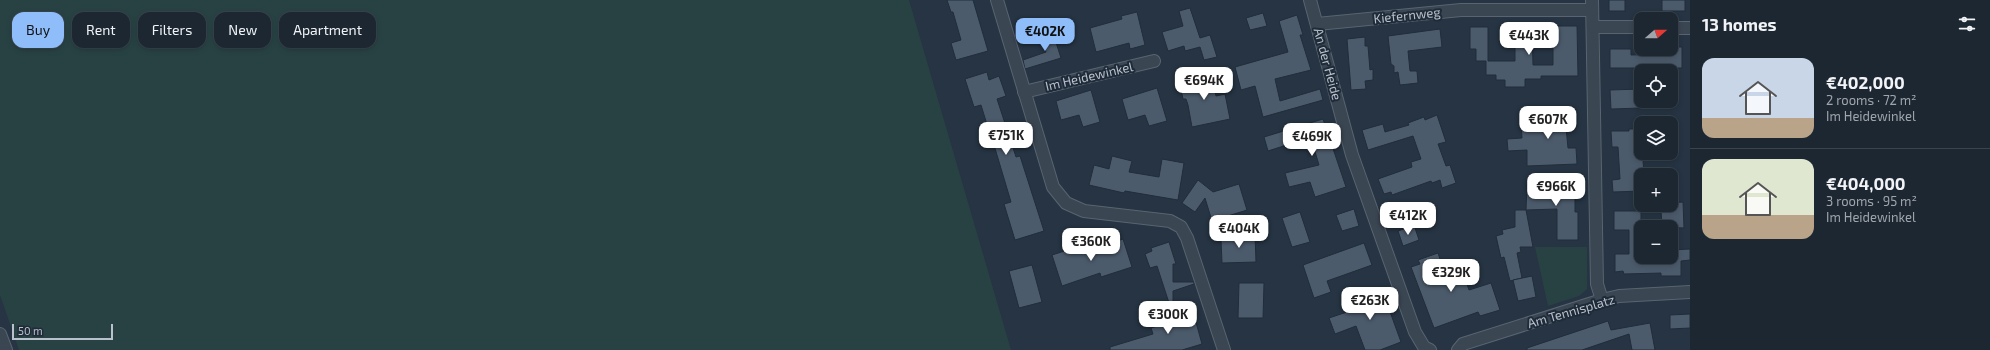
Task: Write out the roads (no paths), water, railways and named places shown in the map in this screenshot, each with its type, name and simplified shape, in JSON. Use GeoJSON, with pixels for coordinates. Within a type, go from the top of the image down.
{"type":"FeatureCollection","features":[{"type":"Feature","properties":{"kind":"street"},"geometry":{"type":"LineString","coordinates":[[997,0],[1053,187],[1066,203],[1084,211],[1170,221],[1181,227],[1187,238],[1224,350]]}},
{"type":"Feature","properties":{"kind":"street","name":"An der Heide"},"geometry":{"type":"LineString","coordinates":[[1310,0],[1352,155],[1415,332],[1424,347],[1430,350]]}},
{"type":"Feature","properties":{"kind":"street"},"geometry":{"type":"LineString","coordinates":[[1592,5],[1597,284],[1602,300]]}},
{"type":"Feature","properties":{"kind":"street","name":"Kiefernweg"},"geometry":{"type":"LineString","coordinates":[[1317,24],[1461,10],[1592,5]]}},
{"type":"Feature","properties":{"kind":"street"},"geometry":{"type":"LineString","coordinates":[[1593,27],[1634,28]]}},
{"type":"Feature","properties":{"kind":"street"},"geometry":{"type":"LineString","coordinates":[[1678,28],[1690,28]]}},
{"type":"Feature","properties":{"kind":"street","name":"Im Heidewinkel"},"geometry":{"type":"LineString","coordinates":[[1024,92],[1154,61]]}},
{"type":"Feature","properties":{"kind":"street","name":"Am Tennisplatz"},"geometry":{"type":"LineString","coordinates":[[1458,350],[1462,344],[1602,300],[1619,296],[1690,292]]}},
{"type":"Feature","properties":{"kind":"street"},"geometry":{"type":"LineString","coordinates":[[0,334],[6,350]]}}]}
